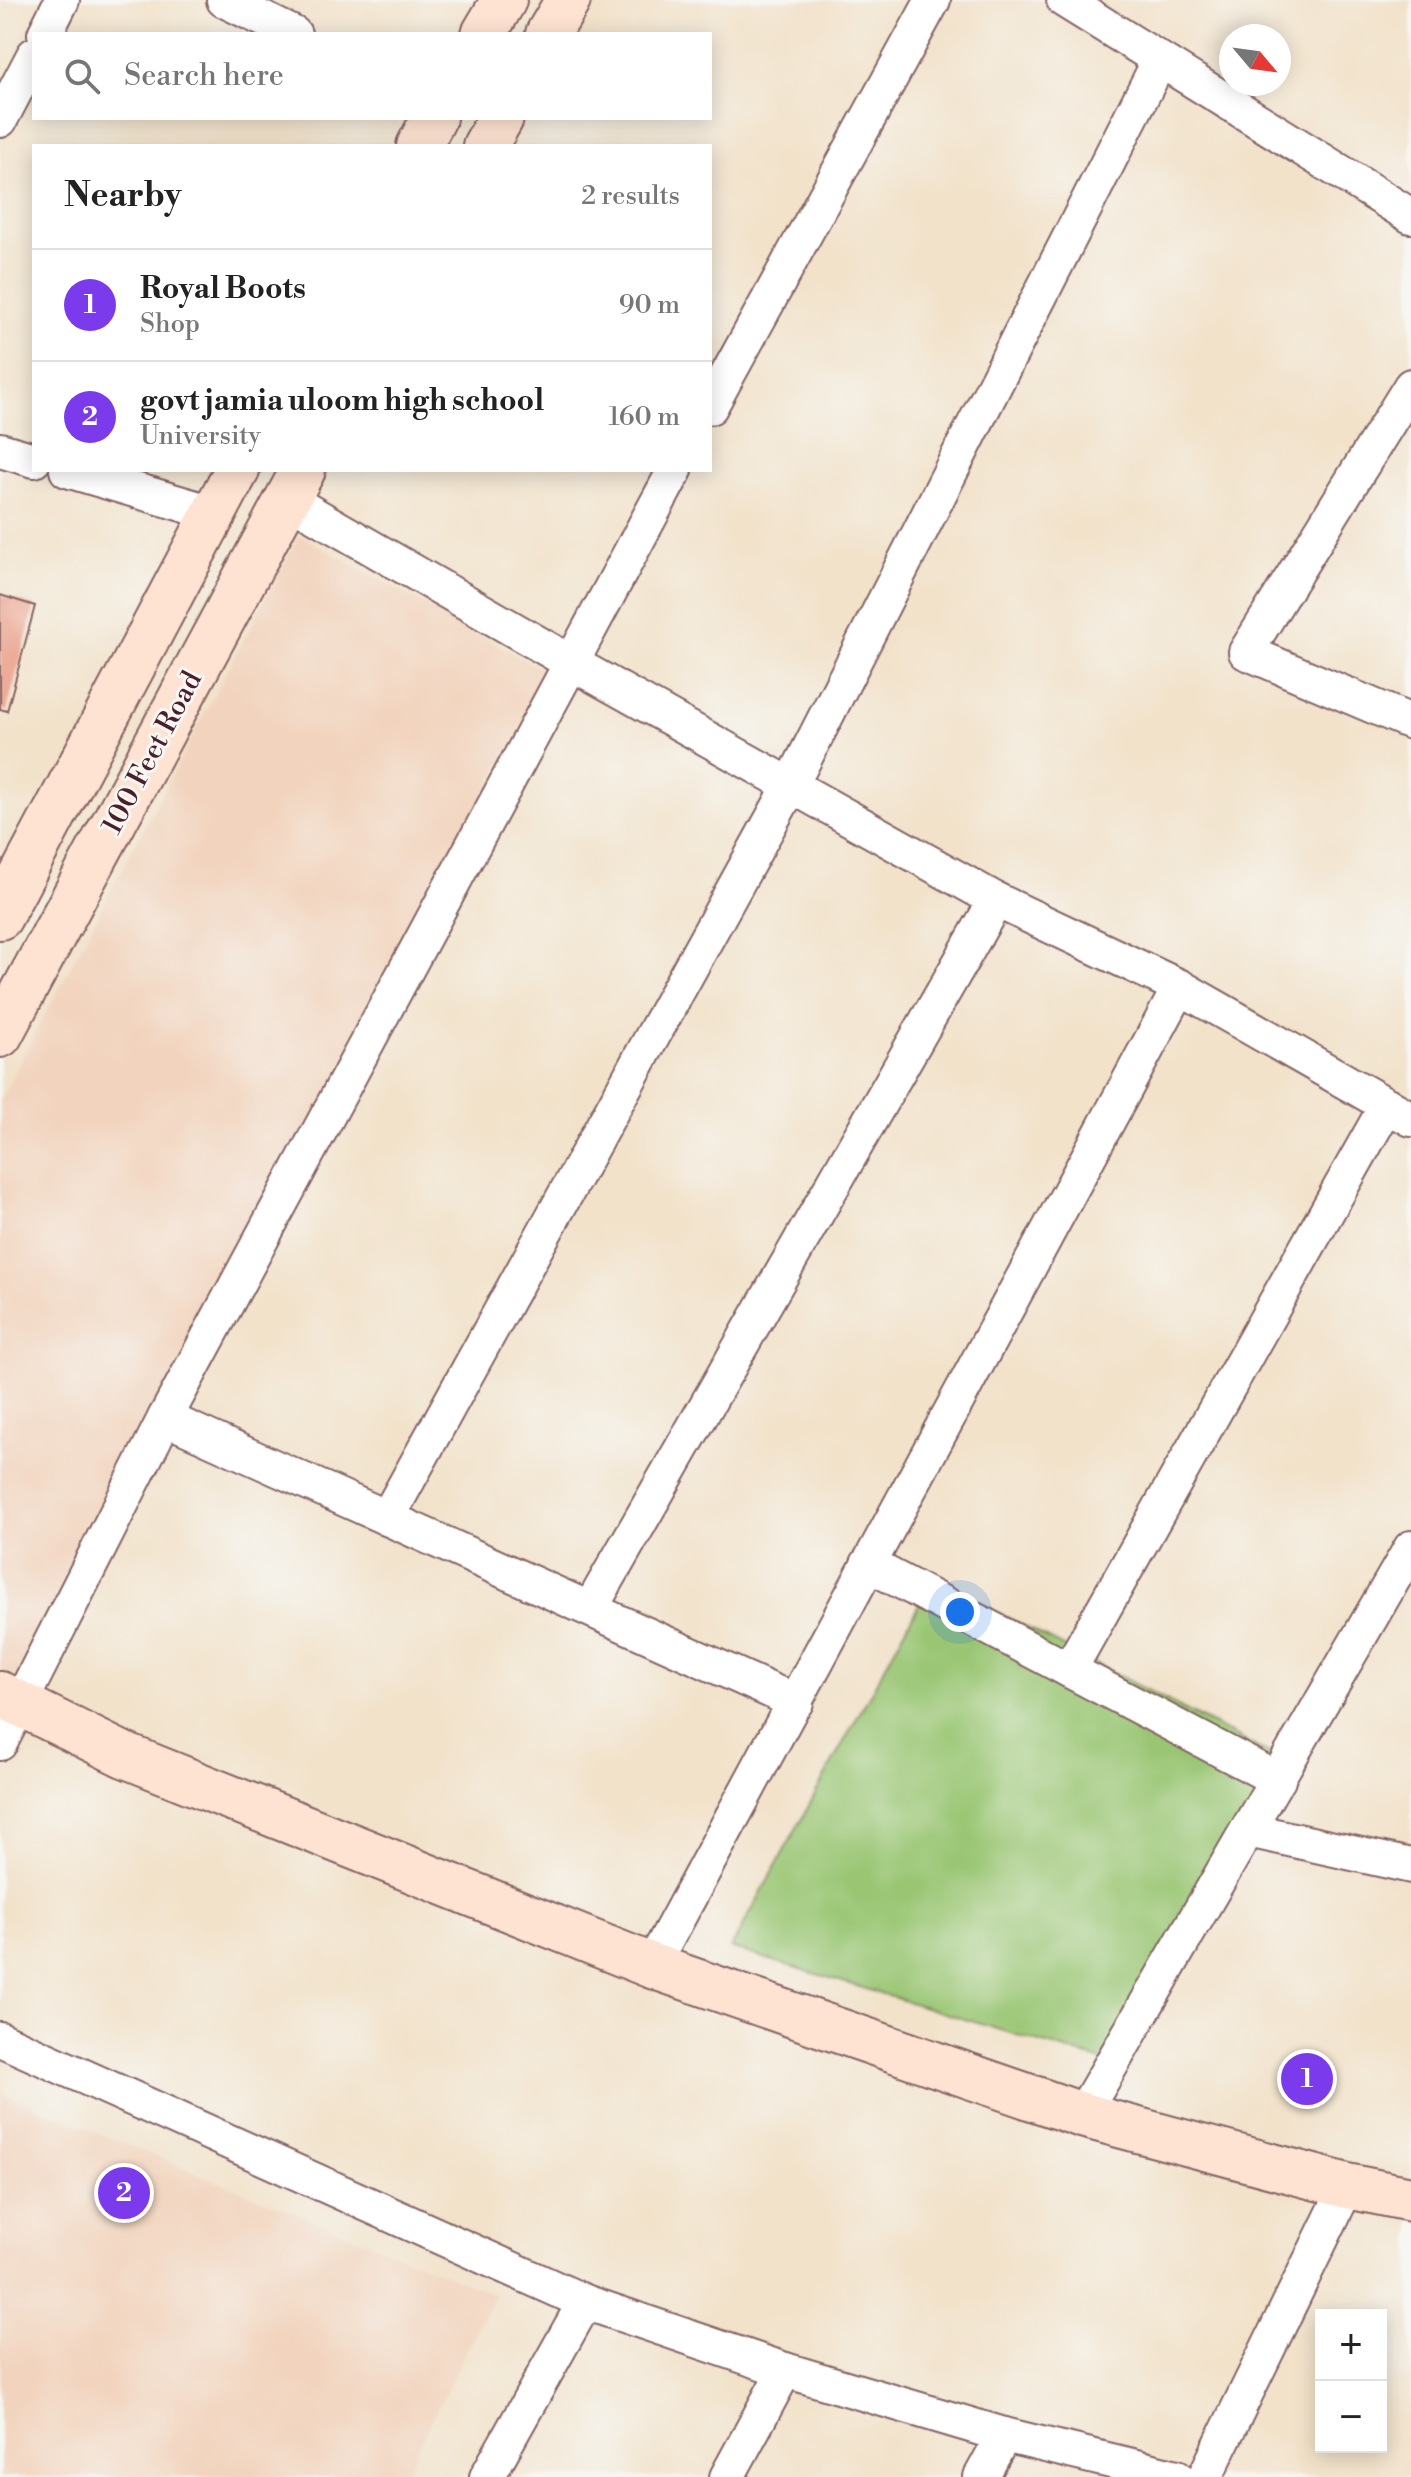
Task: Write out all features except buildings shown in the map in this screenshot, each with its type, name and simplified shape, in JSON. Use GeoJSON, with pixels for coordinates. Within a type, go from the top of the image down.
{"type":"FeatureCollection","features":[{"type":"Feature","properties":{"kind":"main road"},"geometry":{"type":"LineString","coordinates":[[485,32],[504,0]]}},
{"type":"Feature","properties":{"kind":"main road"},"geometry":{"type":"LineString","coordinates":[[549,32],[568,0]]}},
{"type":"Feature","properties":{"kind":"main road"},"geometry":{"type":"LineString","coordinates":[[420,144],[433,120]]}},
{"type":"Feature","properties":{"kind":"main road"},"geometry":{"type":"LineString","coordinates":[[486,144],[500,120]]}},
{"type":"Feature","properties":{"kind":"main road","name":"100 Feet Road"},"geometry":{"type":"LineString","coordinates":[[0,917],[236,472]]}},
{"type":"Feature","properties":{"kind":"main road","name":"100 Feet Road"},"geometry":{"type":"LineString","coordinates":[[0,1035],[295,485]]}},
{"type":"Feature","properties":{"kind":"main road"},"geometry":{"type":"LineString","coordinates":[[10,1699],[124,1755],[652,1966],[1082,2115],[1347,2186],[1411,2199]]}},
{"type":"Feature","properties":{"kind":"street"},"geometry":{"type":"LineString","coordinates":[[46,32],[62,0]]}},
{"type":"Feature","properties":{"kind":"street"},"geometry":{"type":"LineString","coordinates":[[224,0],[268,10],[292,32]]}},
{"type":"Feature","properties":{"kind":"street"},"geometry":{"type":"LineString","coordinates":[[712,403],[933,0]]}},
{"type":"Feature","properties":{"kind":"street"},"geometry":{"type":"LineString","coordinates":[[1064,0],[1411,216]]}},
{"type":"Feature","properties":{"kind":"street"},"geometry":{"type":"LineString","coordinates":[[0,120],[32,59]]}},
{"type":"Feature","properties":{"kind":"street"},"geometry":{"type":"LineString","coordinates":[[387,1518],[791,785],[1160,60]]}},
{"type":"Feature","properties":{"kind":"street"},"geometry":{"type":"LineString","coordinates":[[1411,386],[1246,652],[1411,722]]}},
{"type":"Feature","properties":{"kind":"street"},"geometry":{"type":"LineString","coordinates":[[0,450],[32,459]]}},
{"type":"Feature","properties":{"kind":"street"},"geometry":{"type":"LineString","coordinates":[[74,472],[213,513]]}},
{"type":"Feature","properties":{"kind":"street"},"geometry":{"type":"LineString","coordinates":[[0,1743],[10,1699],[165,1418],[674,472]]}},
{"type":"Feature","properties":{"kind":"street"},"geometry":{"type":"LineString","coordinates":[[295,485],[570,662],[996,900],[1180,987],[1399,1112],[1069,1670]]}},
{"type":"Feature","properties":{"kind":"street"},"geometry":{"type":"LineString","coordinates":[[590,1609],[996,900]]}},
{"type":"Feature","properties":{"kind":"street"},"geometry":{"type":"LineString","coordinates":[[652,1966],[1180,987]]}},
{"type":"Feature","properties":{"kind":"street"},"geometry":{"type":"LineString","coordinates":[[165,1418],[796,1702]]}},
{"type":"Feature","properties":{"kind":"street"},"geometry":{"type":"LineString","coordinates":[[1082,2115],[1411,1548]]}},
{"type":"Feature","properties":{"kind":"street"},"geometry":{"type":"LineString","coordinates":[[868,1564],[1278,1780]]}},
{"type":"Feature","properties":{"kind":"street"},"geometry":{"type":"LineString","coordinates":[[1248,1830],[1411,1866]]}},
{"type":"Feature","properties":{"kind":"street"},"geometry":{"type":"LineString","coordinates":[[0,2039],[585,2302],[785,2370],[1004,2435],[1177,2477]]}},
{"type":"Feature","properties":{"kind":"street"},"geometry":{"type":"LineString","coordinates":[[1205,2477],[1347,2186]]}},
{"type":"Feature","properties":{"kind":"street"},"geometry":{"type":"LineString","coordinates":[[487,2477],[585,2302]]}},
{"type":"Feature","properties":{"kind":"street"},"geometry":{"type":"LineString","coordinates":[[727,2477],[785,2370]]}},
{"type":"Feature","properties":{"kind":"street"},"geometry":{"type":"LineString","coordinates":[[981,2477],[1004,2435]]}},
{"type":"Feature","properties":{"kind":"shaded area"},"geometry":{"type":"Polygon","coordinates":[[[299,535],[548,673],[22,1690],[0,1678],[0,1100],[299,535]]]}},
{"type":"Feature","properties":{"kind":"shaded area"},"geometry":{"type":"Polygon","coordinates":[[[0,2093],[495,2294],[403,2477],[0,2477],[0,2093]]]}},
{"type":"Feature","properties":{"kind":"green space"},"geometry":{"type":"Polygon","coordinates":[[[933,1579],[1287,1763],[1109,2063],[731,1948],[933,1579]]]}},
{"type":"Feature","properties":{"kind":"place","name":"Royal Boots"},"geometry":{"type":"Point","coordinates":[1307,2079]}},
{"type":"Feature","properties":{"kind":"place","name":"govt jamia uloom high school"},"geometry":{"type":"Point","coordinates":[124,2193]}}]}
